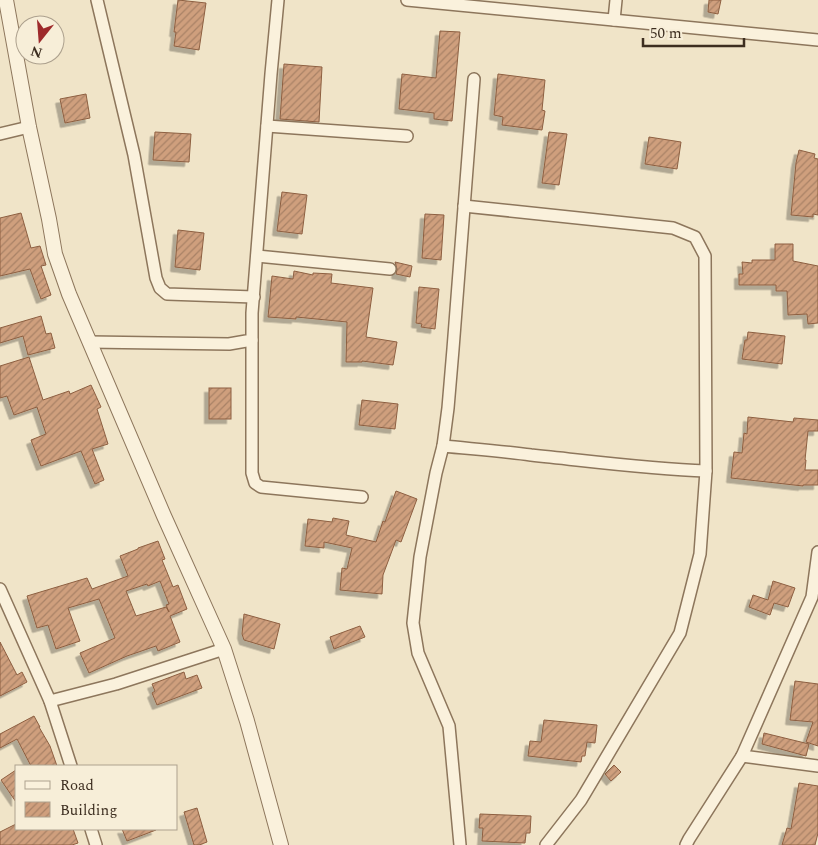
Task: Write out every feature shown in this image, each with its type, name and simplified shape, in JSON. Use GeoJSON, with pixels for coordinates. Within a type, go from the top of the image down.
{"type":"FeatureCollection","features":[{"type":"Feature","properties":{"kind":"street"},"geometry":{"type":"LineString","coordinates":[[6,0],[55,254],[89,342],[224,649],[247,721],[281,845]]}},
{"type":"Feature","properties":{"kind":"street"},"geometry":{"type":"LineString","coordinates":[[97,0],[134,155],[156,278],[160,288],[167,294],[254,297]]}},
{"type":"Feature","properties":{"kind":"street"},"geometry":{"type":"LineString","coordinates":[[278,0],[266,126],[254,297],[252,340],[252,472],[255,483],[261,487],[362,497]]}},
{"type":"Feature","properties":{"kind":"street"},"geometry":{"type":"LineString","coordinates":[[407,0],[818,40]]}},
{"type":"Feature","properties":{"kind":"street"},"geometry":{"type":"LineString","coordinates":[[614,20],[616,0]]}},
{"type":"Feature","properties":{"kind":"street"},"geometry":{"type":"LineString","coordinates":[[460,845],[449,726],[418,653],[413,623],[420,557],[436,472],[443,446],[450,388],[474,79]]}},
{"type":"Feature","properties":{"kind":"street"},"geometry":{"type":"LineString","coordinates":[[266,126],[406,136]]}},
{"type":"Feature","properties":{"kind":"street"},"geometry":{"type":"LineString","coordinates":[[0,134],[29,127]]}},
{"type":"Feature","properties":{"kind":"street"},"geometry":{"type":"LineString","coordinates":[[464,206],[673,228],[696,237],[705,256],[706,471],[700,554],[680,632],[581,800],[546,845]]}},
{"type":"Feature","properties":{"kind":"street"},"geometry":{"type":"LineString","coordinates":[[257,256],[390,268]]}},
{"type":"Feature","properties":{"kind":"street"},"geometry":{"type":"LineString","coordinates":[[89,342],[230,344],[252,340]]}},
{"type":"Feature","properties":{"kind":"street"},"geometry":{"type":"LineString","coordinates":[[443,446],[530,454],[632,467],[706,471]]}},
{"type":"Feature","properties":{"kind":"street"},"geometry":{"type":"LineString","coordinates":[[686,845],[742,756],[815,597],[818,552]]}},
{"type":"Feature","properties":{"kind":"street"},"geometry":{"type":"LineString","coordinates":[[0,589],[50,701],[71,765]]}},
{"type":"Feature","properties":{"kind":"street"},"geometry":{"type":"LineString","coordinates":[[50,701],[116,684],[224,649]]}},
{"type":"Feature","properties":{"kind":"street"},"geometry":{"type":"LineString","coordinates":[[742,756],[818,766]]}},
{"type":"Feature","properties":{"kind":"street"},"geometry":{"type":"LineString","coordinates":[[91,830],[96,845]]}},
{"type":"Feature","properties":{"kind":"building"},"geometry":{"type":"Polygon","coordinates":[[[178,0],[206,3],[199,50],[174,46],[178,0]]]}},
{"type":"Feature","properties":{"kind":"building"},"geometry":{"type":"Polygon","coordinates":[[[709,0],[721,0],[718,14],[708,12],[709,0]]]}},
{"type":"Feature","properties":{"kind":"building"},"geometry":{"type":"Polygon","coordinates":[[[440,31],[460,32],[452,121],[434,119],[434,113],[399,109],[402,74],[436,78],[440,31]]]}},
{"type":"Feature","properties":{"kind":"building"},"geometry":{"type":"Polygon","coordinates":[[[284,64],[322,67],[319,122],[280,119],[284,64]]]}},
{"type":"Feature","properties":{"kind":"building"},"geometry":{"type":"Polygon","coordinates":[[[498,74],[545,80],[542,110],[545,111],[542,130],[502,125],[503,117],[494,115],[498,74]]]}},
{"type":"Feature","properties":{"kind":"building"},"geometry":{"type":"Polygon","coordinates":[[[86,94],[90,118],[65,123],[60,99],[86,94]]]}},
{"type":"Feature","properties":{"kind":"building"},"geometry":{"type":"Polygon","coordinates":[[[155,132],[191,134],[189,162],[153,160],[155,132]]]}},
{"type":"Feature","properties":{"kind":"building"},"geometry":{"type":"Polygon","coordinates":[[[549,132],[567,134],[559,185],[542,183],[549,132]]]}},
{"type":"Feature","properties":{"kind":"building"},"geometry":{"type":"Polygon","coordinates":[[[649,137],[681,142],[677,169],[645,164],[649,137]]]}},
{"type":"Feature","properties":{"kind":"building"},"geometry":{"type":"Polygon","coordinates":[[[799,150],[815,154],[814,158],[818,159],[818,215],[813,214],[813,217],[791,215],[799,150]]]}},
{"type":"Feature","properties":{"kind":"building"},"geometry":{"type":"Polygon","coordinates":[[[282,192],[307,195],[302,234],[277,231],[282,192]]]}},
{"type":"Feature","properties":{"kind":"building"},"geometry":{"type":"Polygon","coordinates":[[[21,213],[31,248],[40,246],[46,265],[41,266],[51,295],[41,299],[30,269],[0,276],[0,218],[21,213]]]}},
{"type":"Feature","properties":{"kind":"building"},"geometry":{"type":"Polygon","coordinates":[[[425,214],[444,215],[441,260],[422,258],[425,214]]]}},
{"type":"Feature","properties":{"kind":"building"},"geometry":{"type":"Polygon","coordinates":[[[178,230],[204,233],[200,270],[175,267],[178,230]]]}},
{"type":"Feature","properties":{"kind":"building"},"geometry":{"type":"Polygon","coordinates":[[[775,244],[793,244],[793,261],[818,266],[818,323],[808,324],[807,314],[788,315],[787,291],[776,291],[776,285],[739,285],[739,274],[743,274],[742,262],[752,263],[752,260],[775,260],[775,244]]]}},
{"type":"Feature","properties":{"kind":"building"},"geometry":{"type":"Polygon","coordinates":[[[395,262],[412,266],[410,277],[396,274],[395,262]]]}},
{"type":"Feature","properties":{"kind":"building"},"geometry":{"type":"Polygon","coordinates":[[[294,271],[313,275],[313,273],[332,274],[331,283],[373,288],[366,337],[397,342],[393,365],[362,361],[346,362],[347,322],[296,317],[296,319],[268,317],[272,276],[293,279],[294,271]]]}},
{"type":"Feature","properties":{"kind":"building"},"geometry":{"type":"Polygon","coordinates":[[[419,287],[439,289],[435,329],[421,327],[422,324],[416,323],[419,287]]]}},
{"type":"Feature","properties":{"kind":"building"},"geometry":{"type":"Polygon","coordinates":[[[41,316],[46,334],[51,333],[55,348],[28,355],[23,336],[0,343],[0,328],[41,316]]]}},
{"type":"Feature","properties":{"kind":"building"},"geometry":{"type":"Polygon","coordinates":[[[748,332],[785,336],[782,364],[742,359],[748,332]]]}},
{"type":"Feature","properties":{"kind":"building"},"geometry":{"type":"Polygon","coordinates":[[[29,357],[43,400],[69,391],[70,394],[91,385],[101,407],[97,409],[108,444],[92,449],[104,480],[95,484],[81,451],[41,466],[31,440],[46,434],[37,407],[14,415],[7,396],[0,398],[0,366],[29,357]]]}},
{"type":"Feature","properties":{"kind":"building"},"geometry":{"type":"Polygon","coordinates":[[[209,388],[231,388],[231,419],[209,419],[209,388]]]}},
{"type":"Feature","properties":{"kind":"building"},"geometry":{"type":"Polygon","coordinates":[[[362,400],[398,404],[395,429],[359,425],[362,400]]]}},
{"type":"Feature","properties":{"kind":"building"},"geometry":{"type":"Polygon","coordinates":[[[748,417],[793,422],[794,418],[818,420],[818,431],[808,431],[805,470],[818,470],[818,485],[803,486],[731,478],[734,452],[742,453],[744,433],[747,434],[748,417]]]}},
{"type":"Feature","properties":{"kind":"building"},"geometry":{"type":"Polygon","coordinates":[[[396,491],[417,499],[401,542],[396,540],[383,575],[382,594],[340,590],[342,568],[347,569],[352,548],[324,542],[324,548],[305,546],[308,519],[332,522],[333,518],[349,521],[346,535],[376,542],[396,491]]]}},
{"type":"Feature","properties":{"kind":"building"},"geometry":{"type":"Polygon","coordinates":[[[158,541],[165,559],[162,560],[173,587],[178,585],[187,609],[170,616],[180,642],[158,651],[156,646],[127,656],[89,673],[80,653],[115,638],[99,599],[68,608],[80,641],[56,649],[48,625],[37,628],[27,596],[87,578],[92,589],[128,576],[120,556],[158,541]],[[160,581],[126,591],[136,616],[166,607],[169,612],[166,605],[169,604],[160,581]]]}},
{"type":"Feature","properties":{"kind":"building"},"geometry":{"type":"Polygon","coordinates":[[[773,581],[795,588],[788,607],[774,603],[770,615],[749,607],[753,595],[768,600],[773,581]]]}},
{"type":"Feature","properties":{"kind":"building"},"geometry":{"type":"Polygon","coordinates":[[[244,614],[280,624],[274,649],[244,640],[242,634],[244,614]]]}},
{"type":"Feature","properties":{"kind":"building"},"geometry":{"type":"Polygon","coordinates":[[[360,626],[365,637],[334,649],[330,637],[360,626]]]}},
{"type":"Feature","properties":{"kind":"building"},"geometry":{"type":"Polygon","coordinates":[[[0,642],[17,675],[22,672],[27,682],[0,696],[0,642]]]}},
{"type":"Feature","properties":{"kind":"building"},"geometry":{"type":"Polygon","coordinates":[[[184,672],[186,679],[197,675],[202,688],[157,705],[152,693],[155,691],[152,684],[184,672]]]}},
{"type":"Feature","properties":{"kind":"building"},"geometry":{"type":"Polygon","coordinates":[[[795,681],[818,684],[818,746],[806,742],[813,722],[790,720],[795,681]]]}},
{"type":"Feature","properties":{"kind":"building"},"geometry":{"type":"Polygon","coordinates":[[[34,716],[50,746],[57,765],[30,765],[17,739],[0,748],[0,734],[34,716]]]}},
{"type":"Feature","properties":{"kind":"building"},"geometry":{"type":"Polygon","coordinates":[[[544,720],[597,725],[595,743],[587,742],[585,756],[582,756],[581,762],[528,756],[530,741],[541,742],[544,720]]]}},
{"type":"Feature","properties":{"kind":"building"},"geometry":{"type":"Polygon","coordinates":[[[764,733],[809,744],[806,756],[762,744],[764,733]]]}},
{"type":"Feature","properties":{"kind":"building"},"geometry":{"type":"Polygon","coordinates":[[[614,765],[621,772],[611,781],[605,774],[614,765]]]}},
{"type":"Feature","properties":{"kind":"building"},"geometry":{"type":"Polygon","coordinates":[[[15,771],[15,801],[1,780],[15,771]]]}},
{"type":"Feature","properties":{"kind":"building"},"geometry":{"type":"Polygon","coordinates":[[[799,783],[818,786],[818,833],[815,845],[782,845],[787,828],[791,829],[799,783]]]}},
{"type":"Feature","properties":{"kind":"building"},"geometry":{"type":"Polygon","coordinates":[[[197,808],[207,842],[194,845],[184,812],[197,808]]]}},
{"type":"Feature","properties":{"kind":"building"},"geometry":{"type":"Polygon","coordinates":[[[480,814],[531,816],[530,833],[526,833],[525,843],[482,841],[483,828],[479,828],[480,814]]]}},
{"type":"Feature","properties":{"kind":"building"},"geometry":{"type":"Polygon","coordinates":[[[15,824],[15,830],[73,830],[78,843],[72,845],[0,845],[0,832],[15,824]]]}},
{"type":"Feature","properties":{"kind":"building"},"geometry":{"type":"Polygon","coordinates":[[[122,830],[156,830],[127,841],[122,830]]]}}]}
